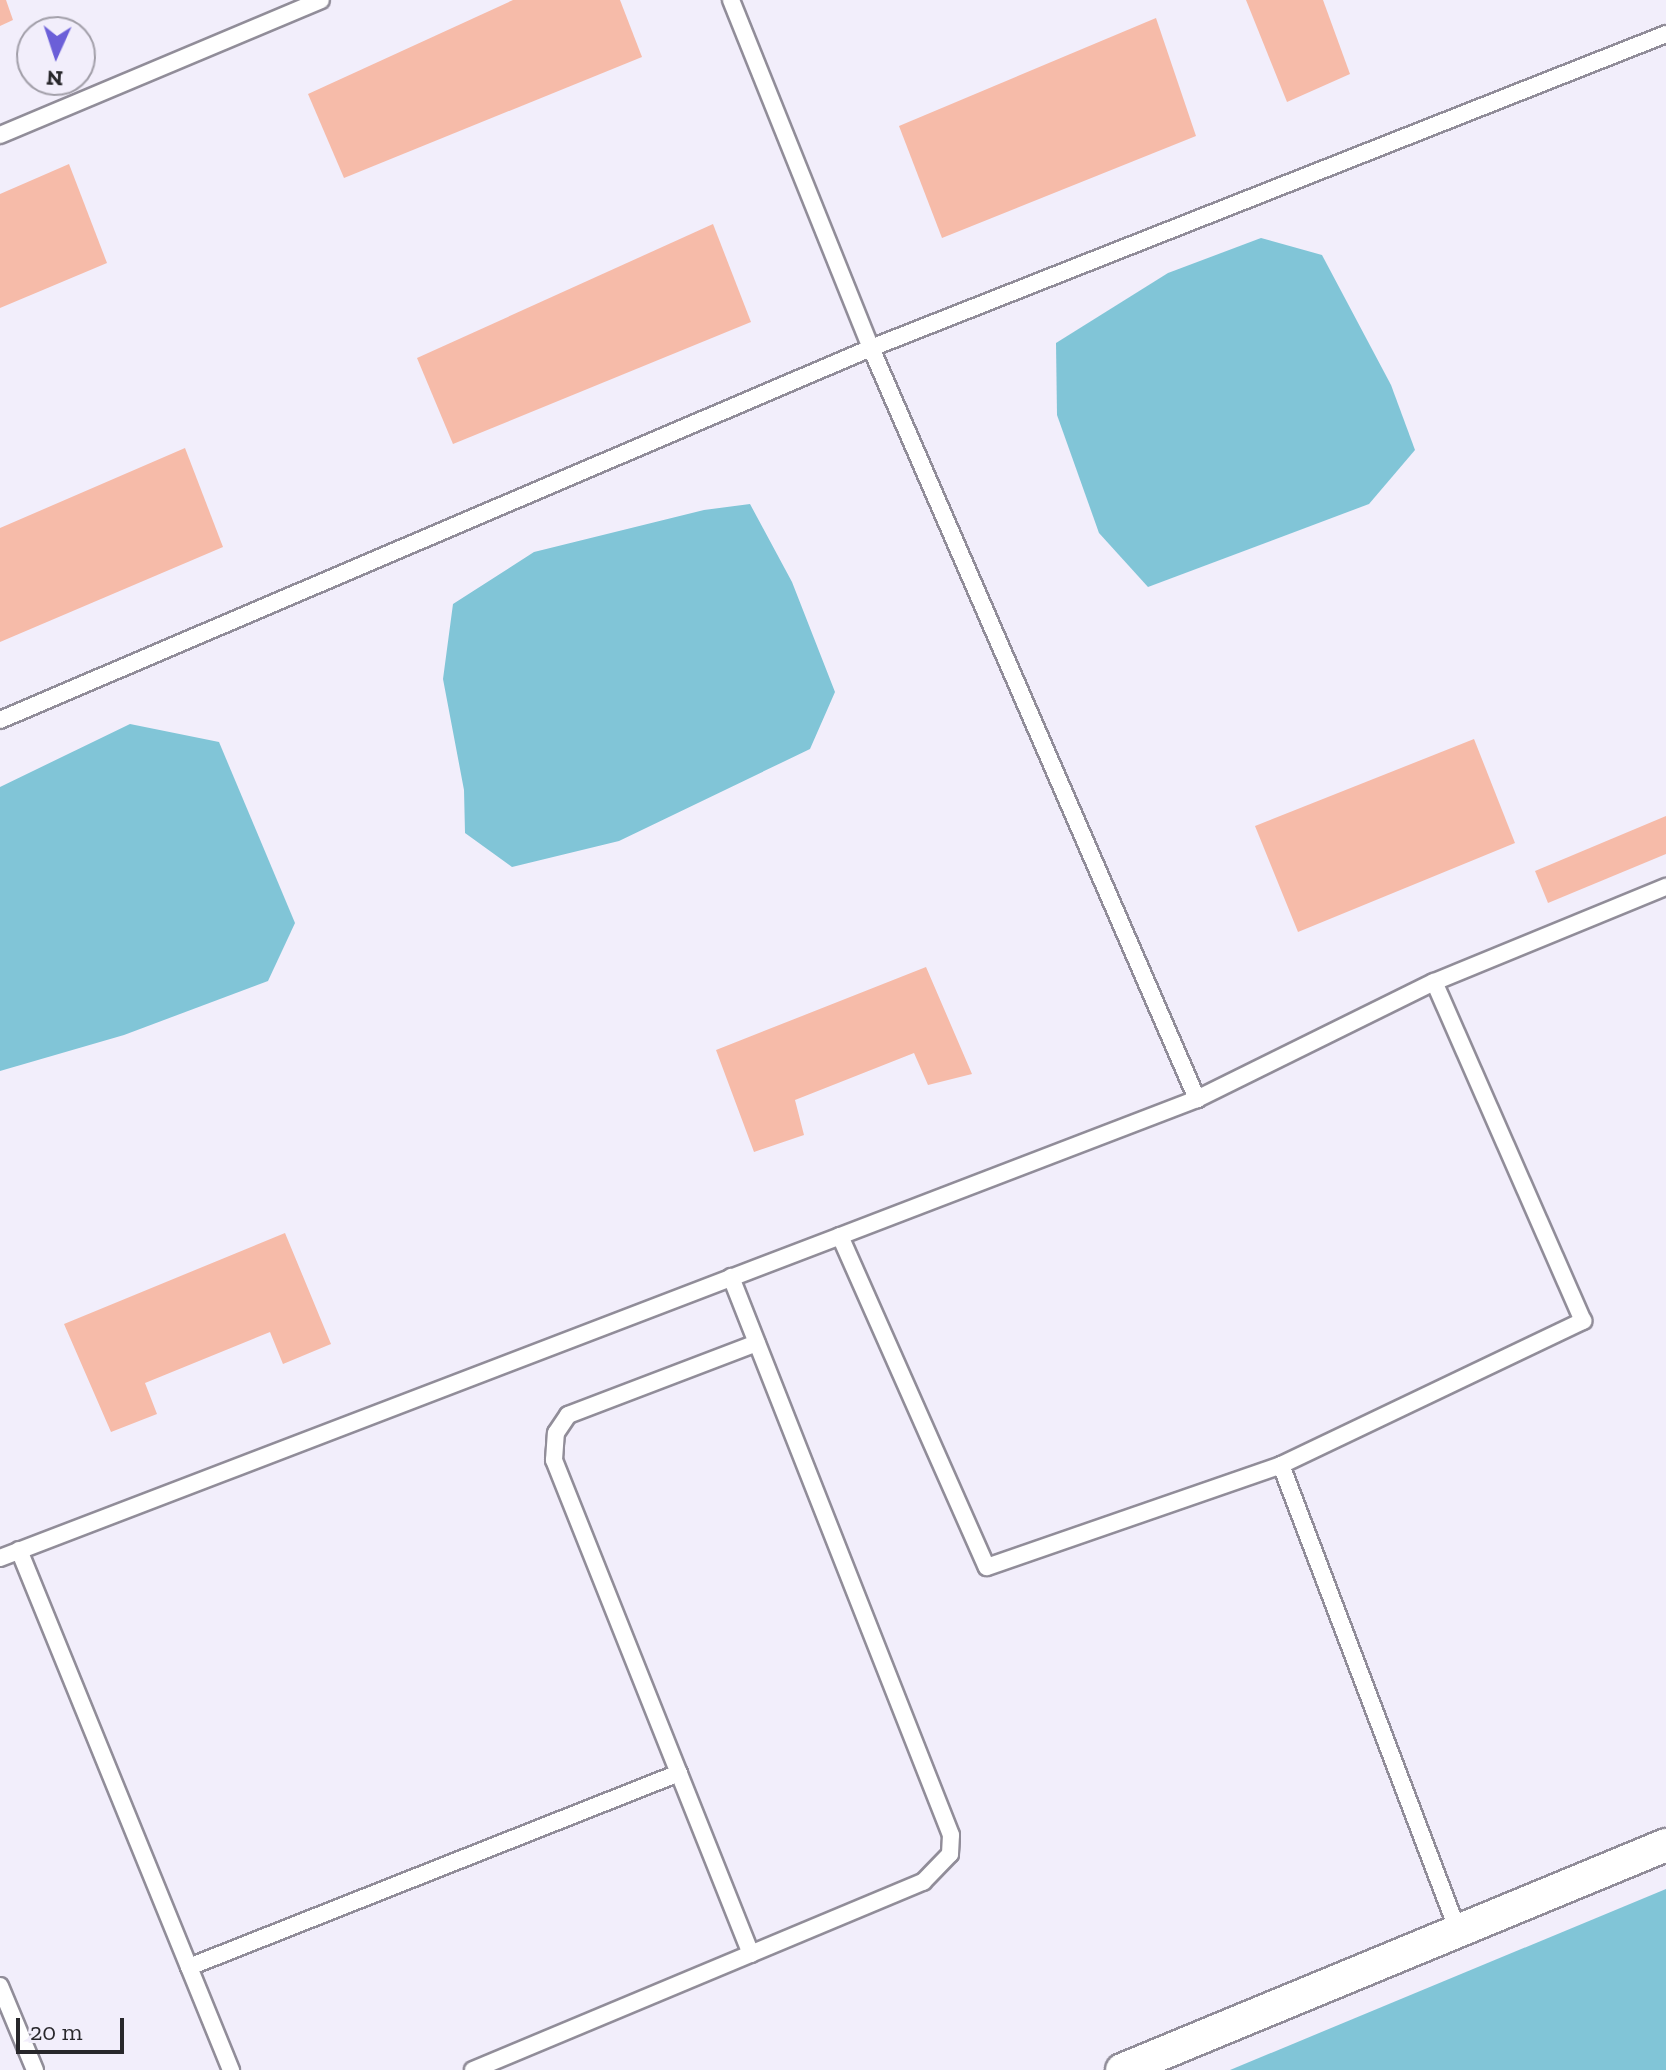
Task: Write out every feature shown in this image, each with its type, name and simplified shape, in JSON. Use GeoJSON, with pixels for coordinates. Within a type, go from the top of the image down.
{"type":"FeatureCollection","features":[{"type":"Feature","properties":{"kind":"street"},"geometry":{"type":"LineString","coordinates":[[1122,2070],[1666,1845]]}},
{"type":"Feature","properties":{"kind":"lane"},"geometry":{"type":"LineString","coordinates":[[0,135],[321,0]]}},
{"type":"Feature","properties":{"kind":"lane"},"geometry":{"type":"LineString","coordinates":[[731,0],[871,348],[1197,1099]]}},
{"type":"Feature","properties":{"kind":"lane"},"geometry":{"type":"LineString","coordinates":[[0,720],[871,348],[1666,34]]}},
{"type":"Feature","properties":{"kind":"lane"},"geometry":{"type":"LineString","coordinates":[[0,1558],[1197,1099],[1434,982],[1666,887]]}},
{"type":"Feature","properties":{"kind":"lane"},"geometry":{"type":"LineString","coordinates":[[840,1236],[987,1567],[1281,1465],[1583,1321],[1434,982]]}},
{"type":"Feature","properties":{"kind":"lane"},"geometry":{"type":"LineString","coordinates":[[473,2070],[923,1882],[950,1854],[951,1835],[731,1277]]}},
{"type":"Feature","properties":{"kind":"lane"},"geometry":{"type":"LineString","coordinates":[[751,1954],[554,1460],[556,1433],[568,1415],[757,1343]]}},
{"type":"Feature","properties":{"kind":"lane"},"geometry":{"type":"LineString","coordinates":[[1281,1465],[1458,1931]]}},
{"type":"Feature","properties":{"kind":"lane"},"geometry":{"type":"LineString","coordinates":[[19,1550],[231,2070]]}},
{"type":"Feature","properties":{"kind":"lane"},"geometry":{"type":"LineString","coordinates":[[189,1967],[679,1773]]}},
{"type":"Feature","properties":{"kind":"lane"},"geometry":{"type":"LineString","coordinates":[[0,1986],[35,2070]]}},
{"type":"Feature","properties":{"kind":"lane"},"geometry":{"type":"LineString","coordinates":[[514,2053],[520,2070]]}},
{"type":"Feature","properties":{"kind":"water"},"geometry":{"type":"Polygon","coordinates":[[[1261,238],[1322,255],[1391,385],[1415,450],[1369,504],[1148,587],[1099,533],[1057,415],[1056,343],[1168,273],[1261,238]]]}},
{"type":"Feature","properties":{"kind":"water"},"geometry":{"type":"Polygon","coordinates":[[[750,504],[792,582],[835,692],[810,749],[619,841],[512,867],[465,833],[464,790],[443,679],[453,604],[534,552],[704,510],[750,504]]]}},
{"type":"Feature","properties":{"kind":"water"},"geometry":{"type":"Polygon","coordinates":[[[130,724],[219,742],[295,923],[268,981],[124,1035],[0,1071],[0,787],[130,724]]]}},
{"type":"Feature","properties":{"kind":"water"},"geometry":{"type":"Polygon","coordinates":[[[1666,1889],[1666,2070],[1230,2070],[1666,1889]]]}},
{"type":"Feature","properties":{"kind":"building"},"geometry":{"type":"Polygon","coordinates":[[[0,0],[6,0],[13,20],[0,26],[0,0]]]}},
{"type":"Feature","properties":{"kind":"building"},"geometry":{"type":"Polygon","coordinates":[[[513,0],[620,0],[642,57],[344,178],[308,94],[513,0]]]}},
{"type":"Feature","properties":{"kind":"building"},"geometry":{"type":"Polygon","coordinates":[[[1246,0],[1323,0],[1350,74],[1287,102],[1246,0]]]}},
{"type":"Feature","properties":{"kind":"building"},"geometry":{"type":"Polygon","coordinates":[[[1156,18],[1196,136],[942,238],[899,126],[1156,18]]]}},
{"type":"Feature","properties":{"kind":"building"},"geometry":{"type":"Polygon","coordinates":[[[69,164],[107,263],[0,308],[0,194],[69,164]]]}},
{"type":"Feature","properties":{"kind":"building"},"geometry":{"type":"Polygon","coordinates":[[[713,224],[751,322],[453,444],[417,358],[713,224]]]}},
{"type":"Feature","properties":{"kind":"building"},"geometry":{"type":"Polygon","coordinates":[[[185,448],[223,547],[0,642],[0,528],[185,448]]]}},
{"type":"Feature","properties":{"kind":"building"},"geometry":{"type":"Polygon","coordinates":[[[1474,739],[1515,843],[1298,932],[1255,826],[1474,739]]]}},
{"type":"Feature","properties":{"kind":"building"},"geometry":{"type":"Polygon","coordinates":[[[1666,816],[1666,854],[1548,903],[1535,871],[1666,816]]]}},
{"type":"Feature","properties":{"kind":"building"},"geometry":{"type":"Polygon","coordinates":[[[926,967],[972,1074],[928,1085],[914,1053],[795,1100],[804,1135],[754,1152],[716,1050],[926,967]]]}},
{"type":"Feature","properties":{"kind":"building"},"geometry":{"type":"Polygon","coordinates":[[[285,1233],[331,1344],[283,1364],[270,1332],[145,1383],[157,1414],[111,1432],[64,1324],[285,1233]]]}}]}
